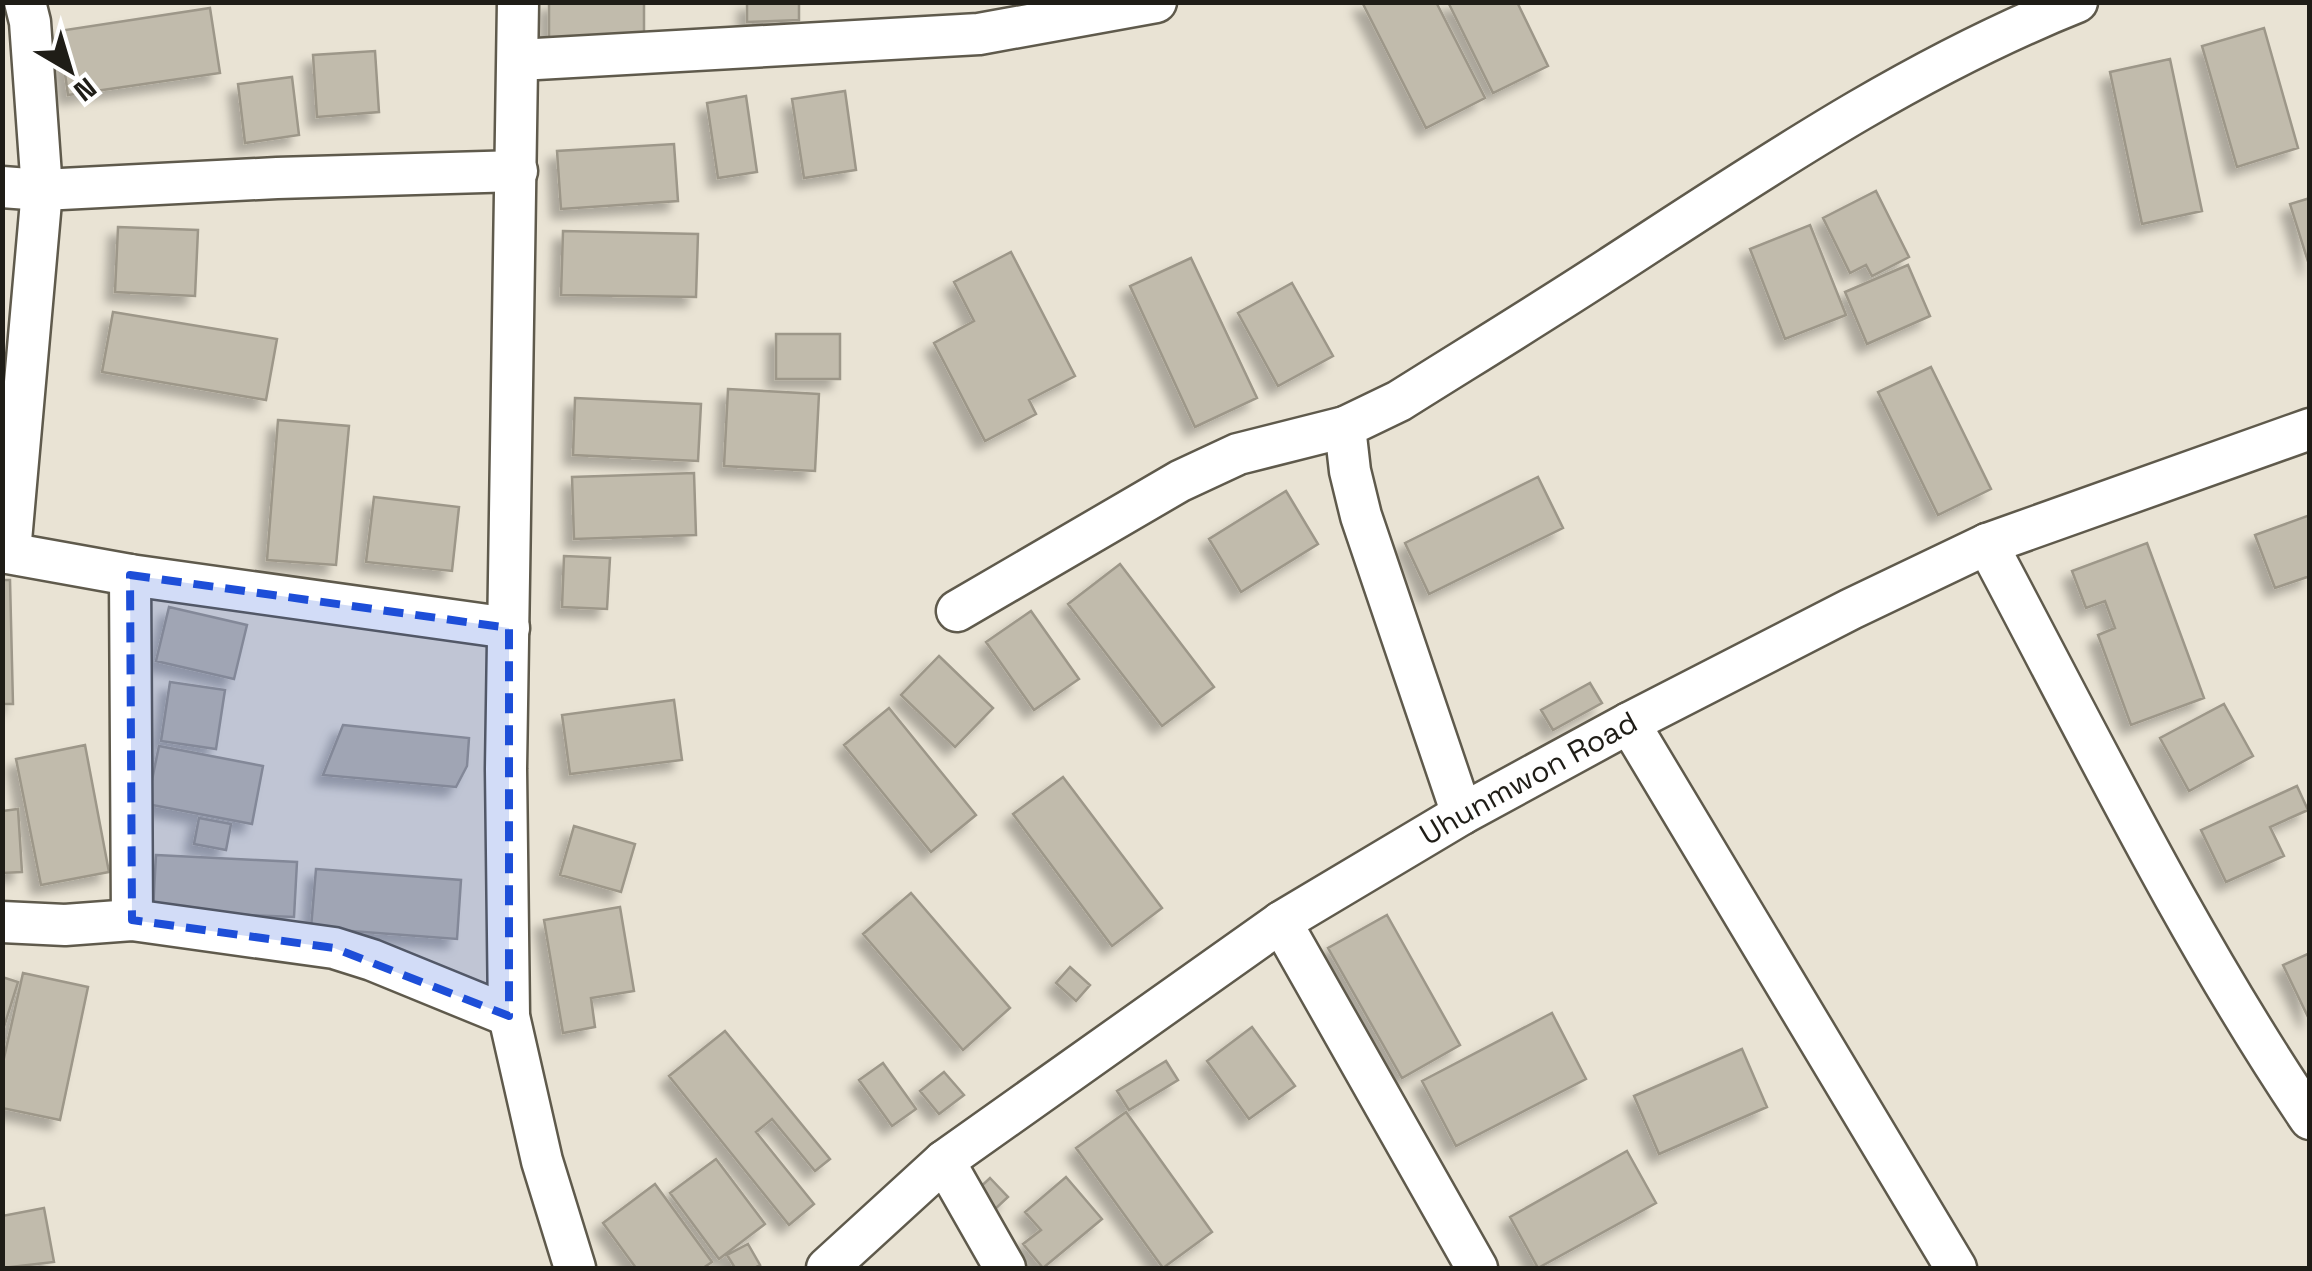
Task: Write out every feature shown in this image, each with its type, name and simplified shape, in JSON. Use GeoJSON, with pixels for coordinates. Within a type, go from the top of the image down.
{"type":"FeatureCollection","features":[{"type":"Feature","properties":{"kind":"street"},"geometry":{"type":"LineString","coordinates":[[25,2],[30,22],[6,552],[130,576],[509,628]]}},
{"type":"Feature","properties":{"kind":"street"},"geometry":{"type":"LineString","coordinates":[[518,2],[509,628],[509,1016],[542,1161],[575,1268]]}},
{"type":"Feature","properties":{"kind":"street"},"geometry":{"type":"LineString","coordinates":[[519,60],[907,20],[980,34],[1156,2]]}},
{"type":"Feature","properties":{"kind":"street"},"geometry":{"type":"LineString","coordinates":[[957,611],[1180,481],[1238,454],[1345,427],[1415,391],[1796,146],[1930,70],[2017,26],[2077,2]]}},
{"type":"Feature","properties":{"kind":"street"},"geometry":{"type":"LineString","coordinates":[[22,189],[517,170]]}},
{"type":"Feature","properties":{"kind":"street"},"geometry":{"type":"LineString","coordinates":[[1345,427],[1361,516],[1462,814]]}},
{"type":"Feature","properties":{"kind":"street","name":"Uhunmwon Road"},"geometry":{"type":"LineString","coordinates":[[828,1268],[944,1161],[1281,922],[1462,814],[1629,723],[1987,544],[2310,428]]}},
{"type":"Feature","properties":{"kind":"street"},"geometry":{"type":"LineString","coordinates":[[1987,544],[2210,956],[2272,1063],[2310,1119]]}},
{"type":"Feature","properties":{"kind":"street"},"geometry":{"type":"LineString","coordinates":[[130,576],[132,920]]}},
{"type":"Feature","properties":{"kind":"street"},"geometry":{"type":"LineString","coordinates":[[1629,723],[1956,1268]]}},
{"type":"Feature","properties":{"kind":"street"},"geometry":{"type":"LineString","coordinates":[[2,922],[66,925],[132,920],[334,948],[509,1016]]}},
{"type":"Feature","properties":{"kind":"street"},"geometry":{"type":"LineString","coordinates":[[1281,922],[1478,1268]]}},
{"type":"Feature","properties":{"kind":"street"},"geometry":{"type":"LineString","coordinates":[[944,1161],[1004,1268]]}},
{"type":"Feature","properties":{"kind":"highlighted area"},"geometry":{"type":"Polygon","coordinates":[[[130,575],[509,628],[509,1016],[334,948],[132,920],[130,575]]]}},
{"type":"Feature","properties":{"kind":"building"},"geometry":{"type":"Polygon","coordinates":[[[549,2],[644,2],[644,40],[549,40],[549,2]]]}},
{"type":"Feature","properties":{"kind":"building"},"geometry":{"type":"Polygon","coordinates":[[[747,2],[799,2],[799,20],[747,22],[747,2]]]}},
{"type":"Feature","properties":{"kind":"building"},"geometry":{"type":"Polygon","coordinates":[[[1362,2],[1436,2],[1485,98],[1426,128],[1362,2]]]}},
{"type":"Feature","properties":{"kind":"building"},"geometry":{"type":"Polygon","coordinates":[[[1448,2],[1517,2],[1548,66],[1493,93],[1448,2]]]}},
{"type":"Feature","properties":{"kind":"building"},"geometry":{"type":"Polygon","coordinates":[[[210,8],[220,73],[68,95],[59,31],[210,8]]]}},
{"type":"Feature","properties":{"kind":"building"},"geometry":{"type":"Polygon","coordinates":[[[2264,28],[2298,148],[2237,167],[2202,46],[2264,28]]]}},
{"type":"Feature","properties":{"kind":"building"},"geometry":{"type":"Polygon","coordinates":[[[375,51],[379,112],[317,117],[313,55],[375,51]]]}},
{"type":"Feature","properties":{"kind":"building"},"geometry":{"type":"Polygon","coordinates":[[[2170,59],[2202,211],[2142,224],[2110,72],[2170,59]]]}},
{"type":"Feature","properties":{"kind":"building"},"geometry":{"type":"Polygon","coordinates":[[[292,77],[299,135],[245,143],[238,84],[292,77]]]}},
{"type":"Feature","properties":{"kind":"building"},"geometry":{"type":"Polygon","coordinates":[[[845,91],[856,170],[804,178],[792,99],[845,91]]]}},
{"type":"Feature","properties":{"kind":"building"},"geometry":{"type":"Polygon","coordinates":[[[746,96],[757,172],[718,178],[707,103],[746,96]]]}},
{"type":"Feature","properties":{"kind":"building"},"geometry":{"type":"Polygon","coordinates":[[[674,144],[678,201],[561,209],[557,151],[674,144]]]}},
{"type":"Feature","properties":{"kind":"building"},"geometry":{"type":"Polygon","coordinates":[[[1876,191],[1909,257],[1872,276],[1866,265],[1850,273],[1823,218],[1876,191]]]}},
{"type":"Feature","properties":{"kind":"building"},"geometry":{"type":"Polygon","coordinates":[[[2310,198],[2310,268],[2290,204],[2310,198]]]}},
{"type":"Feature","properties":{"kind":"building"},"geometry":{"type":"Polygon","coordinates":[[[1810,225],[1846,315],[1785,339],[1750,249],[1810,225]]]}},
{"type":"Feature","properties":{"kind":"building"},"geometry":{"type":"Polygon","coordinates":[[[118,227],[198,230],[195,296],[115,292],[118,227]]]}},
{"type":"Feature","properties":{"kind":"building"},"geometry":{"type":"Polygon","coordinates":[[[563,231],[698,234],[696,297],[561,295],[563,231]]]}},
{"type":"Feature","properties":{"kind":"building"},"geometry":{"type":"Polygon","coordinates":[[[1011,252],[1075,376],[1029,400],[1036,414],[985,441],[934,343],[974,321],[954,282],[1011,252]]]}},
{"type":"Feature","properties":{"kind":"building"},"geometry":{"type":"Polygon","coordinates":[[[1191,258],[1257,398],[1195,427],[1130,286],[1191,258]]]}},
{"type":"Feature","properties":{"kind":"building"},"geometry":{"type":"Polygon","coordinates":[[[1908,265],[1930,316],[1867,344],[1845,292],[1908,265]]]}},
{"type":"Feature","properties":{"kind":"building"},"geometry":{"type":"Polygon","coordinates":[[[1292,283],[1333,356],[1278,386],[1238,313],[1292,283]]]}},
{"type":"Feature","properties":{"kind":"building"},"geometry":{"type":"Polygon","coordinates":[[[113,312],[277,339],[266,400],[102,372],[113,312]]]}},
{"type":"Feature","properties":{"kind":"building"},"geometry":{"type":"Polygon","coordinates":[[[776,334],[840,334],[840,379],[776,379],[776,334]]]}},
{"type":"Feature","properties":{"kind":"building"},"geometry":{"type":"Polygon","coordinates":[[[1931,367],[1991,489],[1938,515],[1878,392],[1931,367]]]}},
{"type":"Feature","properties":{"kind":"building"},"geometry":{"type":"Polygon","coordinates":[[[728,389],[819,394],[815,471],[724,466],[728,389]]]}},
{"type":"Feature","properties":{"kind":"building"},"geometry":{"type":"Polygon","coordinates":[[[575,398],[701,404],[698,461],[573,455],[575,398]]]}},
{"type":"Feature","properties":{"kind":"building"},"geometry":{"type":"Polygon","coordinates":[[[278,420],[349,426],[336,565],[267,560],[278,420]]]}},
{"type":"Feature","properties":{"kind":"building"},"geometry":{"type":"Polygon","coordinates":[[[694,473],[696,535],[574,539],[572,477],[694,473]]]}},
{"type":"Feature","properties":{"kind":"building"},"geometry":{"type":"Polygon","coordinates":[[[1538,477],[1563,528],[1429,594],[1405,543],[1538,477]]]}},
{"type":"Feature","properties":{"kind":"building"},"geometry":{"type":"Polygon","coordinates":[[[1286,491],[1318,544],[1241,592],[1209,539],[1286,491]]]}},
{"type":"Feature","properties":{"kind":"building"},"geometry":{"type":"Polygon","coordinates":[[[374,497],[459,507],[452,571],[366,562],[374,497]]]}},
{"type":"Feature","properties":{"kind":"building"},"geometry":{"type":"Polygon","coordinates":[[[2310,515],[2310,576],[2275,588],[2255,535],[2310,515]]]}},
{"type":"Feature","properties":{"kind":"building"},"geometry":{"type":"Polygon","coordinates":[[[2147,543],[2204,698],[2131,725],[2098,635],[2115,628],[2105,601],[2086,608],[2072,571],[2147,543]]]}},
{"type":"Feature","properties":{"kind":"building"},"geometry":{"type":"Polygon","coordinates":[[[564,556],[610,558],[607,609],[562,607],[564,556]]]}},
{"type":"Feature","properties":{"kind":"building"},"geometry":{"type":"Polygon","coordinates":[[[1120,564],[1214,687],[1162,726],[1068,604],[1120,564]]]}},
{"type":"Feature","properties":{"kind":"building"},"geometry":{"type":"Polygon","coordinates":[[[2,580],[10,580],[13,704],[2,704],[2,580]]]}},
{"type":"Feature","properties":{"kind":"building"},"geometry":{"type":"Polygon","coordinates":[[[169,607],[247,625],[234,679],[156,661],[169,607]]]}},
{"type":"Feature","properties":{"kind":"building"},"geometry":{"type":"Polygon","coordinates":[[[1031,611],[1079,679],[1034,710],[986,642],[1031,611]]]}},
{"type":"Feature","properties":{"kind":"building"},"geometry":{"type":"Polygon","coordinates":[[[939,656],[993,708],[955,747],[901,695],[939,656]]]}},
{"type":"Feature","properties":{"kind":"building"},"geometry":{"type":"Polygon","coordinates":[[[170,682],[225,690],[216,749],[161,741],[170,682]]]}},
{"type":"Feature","properties":{"kind":"building"},"geometry":{"type":"Polygon","coordinates":[[[1590,683],[1602,703],[1553,730],[1541,710],[1590,683]]]}},
{"type":"Feature","properties":{"kind":"building"},"geometry":{"type":"Polygon","coordinates":[[[674,700],[682,760],[570,774],[562,715],[674,700]]]}},
{"type":"Feature","properties":{"kind":"building"},"geometry":{"type":"Polygon","coordinates":[[[2224,704],[2253,756],[2189,791],[2160,738],[2224,704]]]}},
{"type":"Feature","properties":{"kind":"building"},"geometry":{"type":"Polygon","coordinates":[[[889,708],[976,815],[931,852],[844,745],[889,708]]]}},
{"type":"Feature","properties":{"kind":"building"},"geometry":{"type":"Polygon","coordinates":[[[343,725],[469,738],[467,766],[456,787],[323,775],[343,725]]]}},
{"type":"Feature","properties":{"kind":"building"},"geometry":{"type":"Polygon","coordinates":[[[85,745],[109,872],[41,885],[16,759],[85,745]]]}},
{"type":"Feature","properties":{"kind":"building"},"geometry":{"type":"Polygon","coordinates":[[[159,746],[263,766],[252,824],[147,804],[159,746]]]}},
{"type":"Feature","properties":{"kind":"building"},"geometry":{"type":"Polygon","coordinates":[[[1063,777],[1162,908],[1112,946],[1013,814],[1063,777]]]}},
{"type":"Feature","properties":{"kind":"building"},"geometry":{"type":"Polygon","coordinates":[[[2297,786],[2308,810],[2270,827],[2284,856],[2226,882],[2201,830],[2297,786]]]}},
{"type":"Feature","properties":{"kind":"building"},"geometry":{"type":"Polygon","coordinates":[[[18,809],[22,872],[2,873],[2,811],[18,809]]]}},
{"type":"Feature","properties":{"kind":"building"},"geometry":{"type":"Polygon","coordinates":[[[199,818],[231,824],[226,850],[194,844],[199,818]]]}},
{"type":"Feature","properties":{"kind":"building"},"geometry":{"type":"Polygon","coordinates":[[[574,826],[635,844],[621,892],[560,875],[574,826]]]}},
{"type":"Feature","properties":{"kind":"building"},"geometry":{"type":"Polygon","coordinates":[[[156,855],[297,862],[294,917],[153,911],[156,855]]]}},
{"type":"Feature","properties":{"kind":"building"},"geometry":{"type":"Polygon","coordinates":[[[316,869],[461,880],[457,939],[311,928],[316,869]]]}},
{"type":"Feature","properties":{"kind":"building"},"geometry":{"type":"Polygon","coordinates":[[[911,893],[1010,1008],[963,1050],[863,934],[911,893]]]}},
{"type":"Feature","properties":{"kind":"building"},"geometry":{"type":"Polygon","coordinates":[[[620,907],[634,991],[591,998],[595,1027],[563,1033],[544,920],[620,907]]]}},
{"type":"Feature","properties":{"kind":"building"},"geometry":{"type":"Polygon","coordinates":[[[1387,915],[1460,1045],[1402,1078],[1328,948],[1387,915]]]}},
{"type":"Feature","properties":{"kind":"building"},"geometry":{"type":"Polygon","coordinates":[[[2310,953],[2310,1019],[2309,1019],[2283,965],[2310,953]]]}},
{"type":"Feature","properties":{"kind":"building"},"geometry":{"type":"Polygon","coordinates":[[[1070,967],[1090,985],[1076,1001],[1056,983],[1070,967]]]}},
{"type":"Feature","properties":{"kind":"building"},"geometry":{"type":"Polygon","coordinates":[[[23,973],[88,987],[60,1120],[2,1108],[2,1067],[23,973]]]}},
{"type":"Feature","properties":{"kind":"building"},"geometry":{"type":"Polygon","coordinates":[[[2,977],[18,982],[2,1033],[2,977]]]}},
{"type":"Feature","properties":{"kind":"building"},"geometry":{"type":"Polygon","coordinates":[[[1552,1013],[1586,1079],[1456,1146],[1422,1081],[1552,1013]]]}},
{"type":"Feature","properties":{"kind":"building"},"geometry":{"type":"Polygon","coordinates":[[[1252,1027],[1295,1086],[1249,1119],[1207,1061],[1252,1027]]]}},
{"type":"Feature","properties":{"kind":"building"},"geometry":{"type":"Polygon","coordinates":[[[725,1031],[830,1159],[815,1171],[772,1119],[756,1132],[814,1204],[789,1225],[669,1076],[725,1031]]]}},
{"type":"Feature","properties":{"kind":"building"},"geometry":{"type":"Polygon","coordinates":[[[1742,1049],[1767,1107],[1659,1154],[1634,1096],[1742,1049]]]}},
{"type":"Feature","properties":{"kind":"building"},"geometry":{"type":"Polygon","coordinates":[[[1166,1061],[1178,1080],[1129,1110],[1117,1091],[1166,1061]]]}},
{"type":"Feature","properties":{"kind":"building"},"geometry":{"type":"Polygon","coordinates":[[[883,1063],[916,1109],[892,1126],[859,1080],[883,1063]]]}},
{"type":"Feature","properties":{"kind":"building"},"geometry":{"type":"Polygon","coordinates":[[[944,1072],[964,1095],[939,1114],[920,1091],[944,1072]]]}},
{"type":"Feature","properties":{"kind":"building"},"geometry":{"type":"Polygon","coordinates":[[[1126,1112],[1212,1232],[1163,1268],[1076,1148],[1126,1112]]]}},
{"type":"Feature","properties":{"kind":"building"},"geometry":{"type":"Polygon","coordinates":[[[1627,1151],[1656,1203],[1538,1268],[1510,1217],[1627,1151]]]}},
{"type":"Feature","properties":{"kind":"building"},"geometry":{"type":"Polygon","coordinates":[[[716,1159],[765,1224],[719,1259],[670,1193],[716,1159]]]}},
{"type":"Feature","properties":{"kind":"building"},"geometry":{"type":"Polygon","coordinates":[[[1066,1177],[1102,1219],[1043,1268],[1023,1244],[1041,1230],[1025,1212],[1066,1177]]]}},
{"type":"Feature","properties":{"kind":"building"},"geometry":{"type":"Polygon","coordinates":[[[990,1178],[1008,1197],[993,1211],[975,1192],[990,1178]]]}},
{"type":"Feature","properties":{"kind":"building"},"geometry":{"type":"Polygon","coordinates":[[[655,1184],[712,1262],[703,1268],[636,1268],[603,1223],[655,1184]]]}},
{"type":"Feature","properties":{"kind":"building"},"geometry":{"type":"Polygon","coordinates":[[[44,1208],[54,1262],[2,1268],[2,1216],[44,1208]]]}},
{"type":"Feature","properties":{"kind":"building"},"geometry":{"type":"Polygon","coordinates":[[[748,1244],[760,1265],[735,1268],[727,1255],[748,1244]]]}}]}
